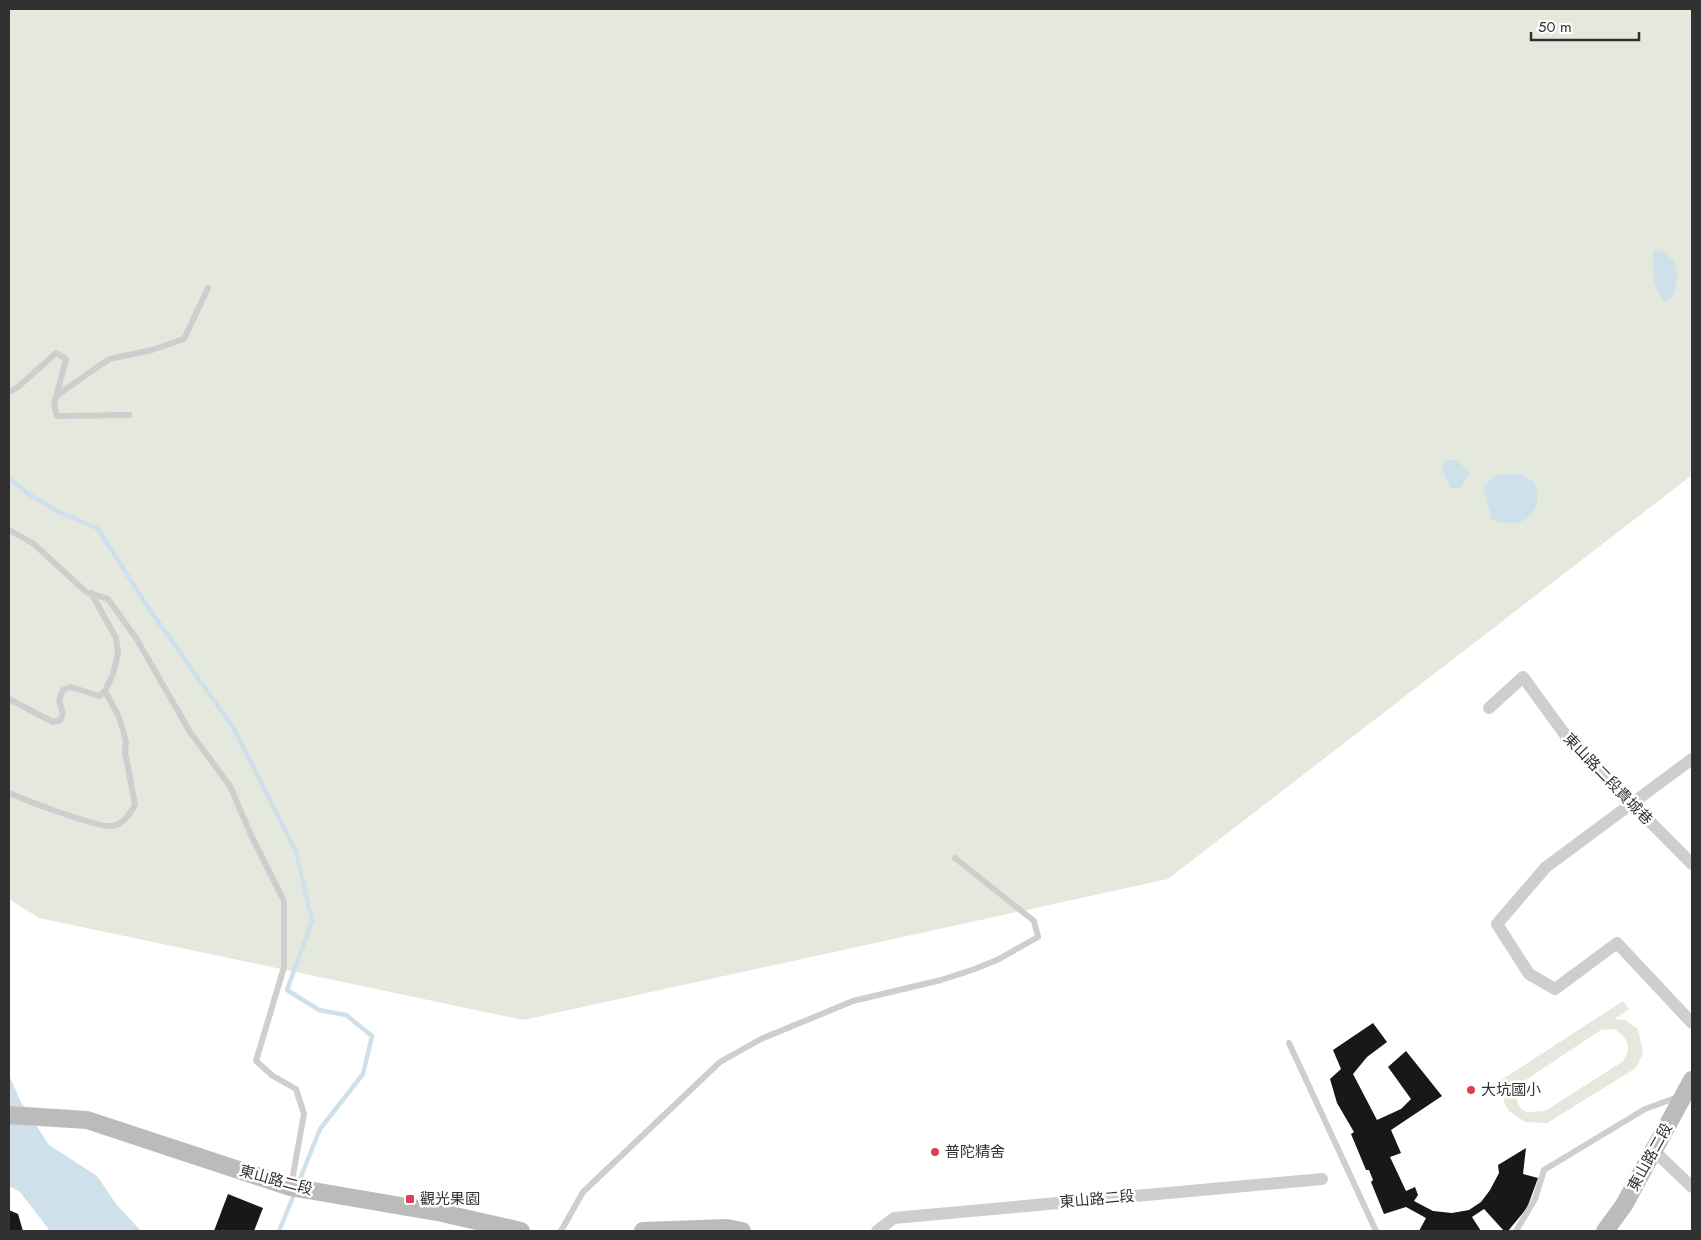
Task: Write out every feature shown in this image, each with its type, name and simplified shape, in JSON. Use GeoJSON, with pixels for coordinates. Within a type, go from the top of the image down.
{"type":"FeatureCollection","features":[{"type":"Feature","properties":{"kind":"main road","name":"東山路二段"},"geometry":{"type":"LineString","coordinates":[[1605,1231],[1624,1205],[1689,1087]]}},
{"type":"Feature","properties":{"kind":"main road","name":"東山路二段"},"geometry":{"type":"LineString","coordinates":[[9,1115],[86,1120],[290,1187],[442,1213],[521,1231]]}},
{"type":"Feature","properties":{"kind":"main road"},"geometry":{"type":"LineString","coordinates":[[643,1231],[727,1228],[742,1231]]}},
{"type":"Feature","properties":{"kind":"street","name":"東山路二段貴城巷"},"geometry":{"type":"LineString","coordinates":[[1489,708],[1523,677],[1569,740],[1692,864]]}},
{"type":"Feature","properties":{"kind":"street"},"geometry":{"type":"LineString","coordinates":[[1692,758],[1546,868],[1497,924],[1529,974],[1555,989],[1617,943],[1692,1023]]}},
{"type":"Feature","properties":{"kind":"street"},"geometry":{"type":"LineString","coordinates":[[1654,1151],[1692,1187]]}},
{"type":"Feature","properties":{"kind":"street","name":"東山路二段"},"geometry":{"type":"LineString","coordinates":[[877,1231],[894,1218],[1322,1179]]}},
{"type":"Feature","properties":{"kind":"lane"},"geometry":{"type":"LineString","coordinates":[[56,396],[109,359],[161,348],[184,339],[208,288]]}},
{"type":"Feature","properties":{"kind":"lane"},"geometry":{"type":"LineString","coordinates":[[9,392],[18,387],[56,353],[66,358],[54,406],[56,416],[129,415]]}},
{"type":"Feature","properties":{"kind":"lane"},"geometry":{"type":"LineString","coordinates":[[9,530],[34,544],[55,565],[91,593],[108,600],[136,638],[190,732],[230,786],[251,835],[284,901],[284,967],[256,1061],[273,1076],[296,1088],[304,1114],[290,1187]]}},
{"type":"Feature","properties":{"kind":"lane"},"geometry":{"type":"LineString","coordinates":[[9,699],[53,722],[60,720],[63,714],[59,700],[63,690],[71,687],[99,696],[105,691],[113,674],[118,654],[116,638],[91,593]]}},
{"type":"Feature","properties":{"kind":"lane"},"geometry":{"type":"LineString","coordinates":[[9,793],[97,823],[114,826],[127,818],[135,805],[125,752],[126,741],[119,718],[105,691]]}},
{"type":"Feature","properties":{"kind":"lane"},"geometry":{"type":"LineString","coordinates":[[561,1231],[583,1192],[720,1062],[761,1039],[853,1001],[941,980],[975,969],[1038,937],[1034,921],[954,858]]}},
{"type":"Feature","properties":{"kind":"lane"},"geometry":{"type":"LineString","coordinates":[[1289,1043],[1376,1231]]}},
{"type":"Feature","properties":{"kind":"lane"},"geometry":{"type":"LineString","coordinates":[[1516,1231],[1535,1199],[1544,1170],[1645,1109],[1689,1087]]}},
{"type":"Feature","properties":{"kind":"shaded area"},"geometry":{"type":"Polygon","coordinates":[[[9,9],[1692,9],[1692,475],[1168,879],[523,1020],[39,918],[9,899],[9,9]]]}},
{"type":"Feature","properties":{"kind":"shaded area"},"geometry":{"type":"Polygon","coordinates":[[[1623,1001],[1629,1009],[1614,1019],[1625,1020],[1638,1029],[1643,1053],[1636,1068],[1547,1123],[1525,1122],[1509,1111],[1504,1102],[1506,1090],[1497,1093],[1492,1086],[1623,1001]],[[1614,1029],[1601,1030],[1521,1083],[1515,1097],[1521,1109],[1527,1112],[1545,1111],[1622,1062],[1628,1048],[1626,1040],[1614,1029]]]}},
{"type":"Feature","properties":{"kind":"water"},"geometry":{"type":"Polygon","coordinates":[[[1653,250],[1668,256],[1676,268],[1676,284],[1671,299],[1664,301],[1657,289],[1654,277],[1653,250]]]}},
{"type":"Feature","properties":{"kind":"water"},"geometry":{"type":"Polygon","coordinates":[[[1456,459],[1470,473],[1461,488],[1450,488],[1441,467],[1448,460],[1456,459]]]}},
{"type":"Feature","properties":{"kind":"water"},"geometry":{"type":"Polygon","coordinates":[[[1520,474],[1533,482],[1538,493],[1534,511],[1530,516],[1517,523],[1492,520],[1483,487],[1496,475],[1520,474]]]}},
{"type":"Feature","properties":{"kind":"water"},"geometry":{"type":"Polygon","coordinates":[[[9,1075],[21,1102],[49,1145],[97,1176],[116,1204],[141,1231],[50,1231],[20,1192],[9,1186],[9,1075]]]}},
{"type":"Feature","properties":{"kind":"building"},"geometry":{"type":"Polygon","coordinates":[[[1373,1023],[1387,1042],[1367,1057],[1353,1074],[1377,1120],[1401,1109],[1411,1099],[1388,1067],[1406,1051],[1442,1096],[1391,1130],[1401,1153],[1390,1157],[1406,1191],[1415,1187],[1418,1195],[1414,1201],[1433,1211],[1452,1213],[1469,1210],[1481,1202],[1490,1190],[1499,1173],[1498,1165],[1526,1148],[1523,1174],[1538,1178],[1527,1208],[1508,1231],[1504,1231],[1484,1209],[1472,1217],[1481,1231],[1419,1231],[1426,1218],[1406,1207],[1384,1214],[1371,1182],[1373,1180],[1369,1170],[1366,1170],[1351,1134],[1354,1132],[1337,1103],[1330,1079],[1341,1069],[1333,1050],[1373,1023]]]}},
{"type":"Feature","properties":{"kind":"building"},"geometry":{"type":"Polygon","coordinates":[[[228,1194],[263,1208],[254,1231],[214,1231],[228,1194]]]}},
{"type":"Feature","properties":{"kind":"building"},"geometry":{"type":"Polygon","coordinates":[[[9,1210],[18,1214],[23,1231],[9,1231],[9,1210]]]}},
{"type":"Feature","properties":{"kind":"waterway"},"geometry":{"type":"LineString","coordinates":[[9,478],[30,495],[59,512],[97,528],[150,610],[234,729],[296,852],[312,921],[287,990],[319,1010],[346,1015],[372,1036],[363,1074],[320,1129],[298,1184]]}},
{"type":"Feature","properties":{"kind":"waterway"},"geometry":{"type":"LineString","coordinates":[[279,1231],[295,1192]]}},
{"type":"Feature","properties":{"kind":"place","name":"大坑國小"},"geometry":{"type":"Point","coordinates":[1471,1090]}},
{"type":"Feature","properties":{"kind":"place","name":"普陀精舍"},"geometry":{"type":"Point","coordinates":[935,1152]}},
{"type":"Feature","properties":{"kind":"place","name":"觀光果園"},"geometry":{"type":"Point","coordinates":[410,1199]}}]}
